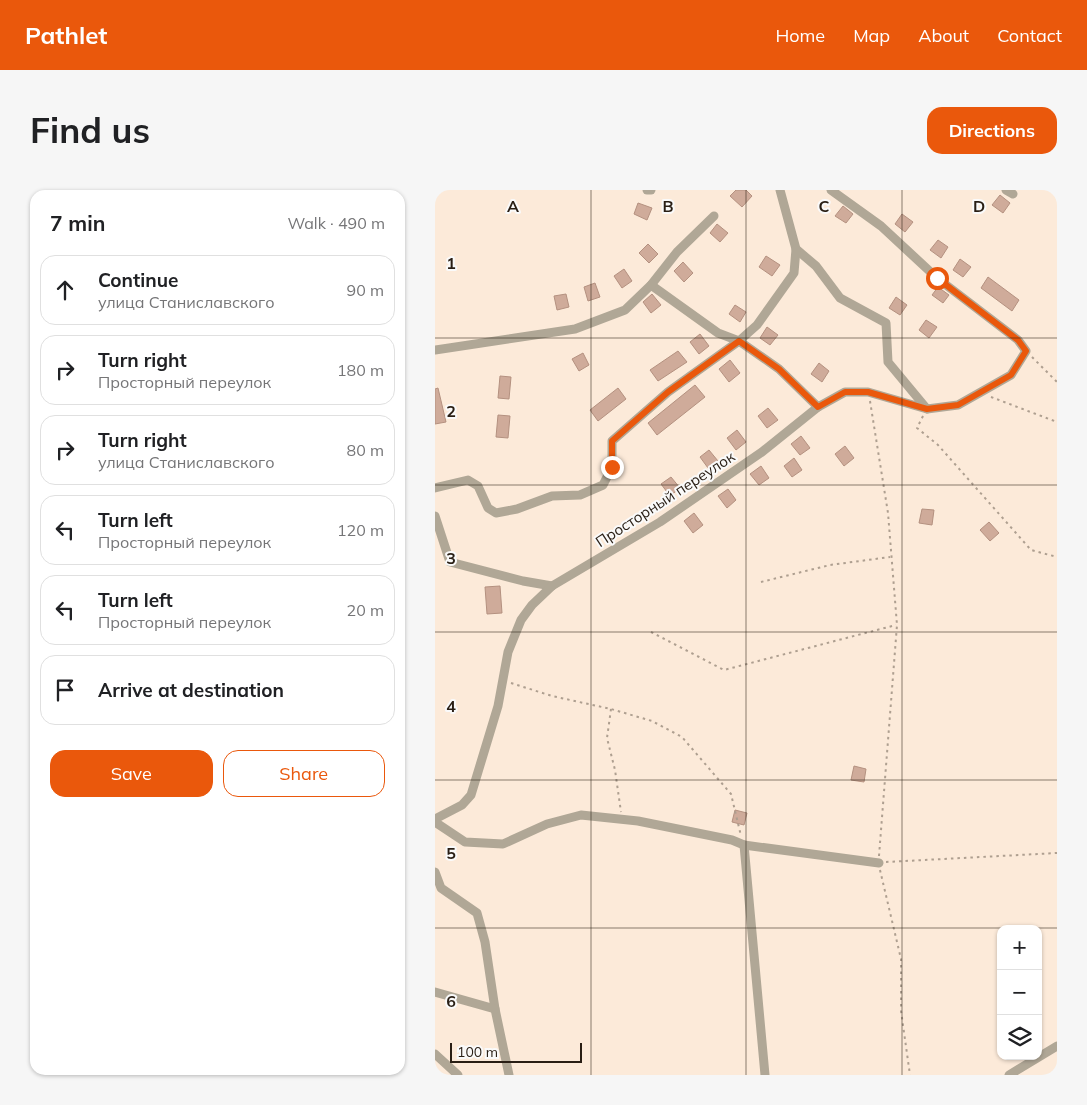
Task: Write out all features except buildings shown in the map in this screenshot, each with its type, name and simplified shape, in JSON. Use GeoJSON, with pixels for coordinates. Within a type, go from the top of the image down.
{"type":"FeatureCollection","features":[{"type":"Feature","properties":{"kind":"street"},"geometry":{"type":"LineString","coordinates":[[435,488],[468,480],[478,486],[488,508],[495,513],[517,509],[552,496],[581,495],[592,492],[603,485],[610,472],[612,441],[668,392],[757,326],[793,273],[796,249],[780,190]]}},
{"type":"Feature","properties":{"kind":"street"},"geometry":{"type":"LineString","coordinates":[[831,190],[881,226],[937,278],[1018,340],[1026,351]]}},
{"type":"Feature","properties":{"kind":"street"},"geometry":{"type":"LineString","coordinates":[[435,350],[575,329],[625,310],[651,285],[677,252],[714,216]]}},
{"type":"Feature","properties":{"kind":"street"},"geometry":{"type":"LineString","coordinates":[[796,249],[816,266],[840,298],[886,323],[888,362],[927,409]]}},
{"type":"Feature","properties":{"kind":"street"},"geometry":{"type":"LineString","coordinates":[[651,285],[718,333],[739,341],[779,369],[818,407]]}},
{"type":"Feature","properties":{"kind":"street","name":"Просторный переулок"},"geometry":{"type":"LineString","coordinates":[[435,821],[462,805],[471,795],[498,706],[508,652],[521,620],[532,605],[552,586],[660,522],[762,452],[818,407],[845,392],[868,392],[927,409],[958,405],[1011,375],[1026,351]]}},
{"type":"Feature","properties":{"kind":"street"},"geometry":{"type":"LineString","coordinates":[[435,516],[450,562],[523,581],[552,586]]}},
{"type":"Feature","properties":{"kind":"street"},"geometry":{"type":"LineString","coordinates":[[435,821],[465,842],[503,844],[547,824],[581,815],[623,819],[696,832],[732,840],[744,845],[879,863]]}},
{"type":"Feature","properties":{"kind":"street"},"geometry":{"type":"LineString","coordinates":[[744,845],[765,1075]]}},
{"type":"Feature","properties":{"kind":"street"},"geometry":{"type":"LineString","coordinates":[[435,872],[441,888],[477,913],[485,942],[495,1009],[509,1075]]}},
{"type":"Feature","properties":{"kind":"street"},"geometry":{"type":"LineString","coordinates":[[435,992],[495,1009]]}},
{"type":"Feature","properties":{"kind":"street"},"geometry":{"type":"LineString","coordinates":[[1009,1075],[1056,1049]]}},
{"type":"Feature","properties":{"kind":"street"},"geometry":{"type":"LineString","coordinates":[[435,1054],[458,1075]]}},
{"type":"Feature","properties":{"kind":"path"},"geometry":{"type":"LineString","coordinates":[[1026,351],[1057,382]]}},
{"type":"Feature","properties":{"kind":"path"},"geometry":{"type":"LineString","coordinates":[[868,392],[888,513],[890,557],[897,625],[879,863],[901,959],[901,1011],[910,1075]]}},
{"type":"Feature","properties":{"kind":"path"},"geometry":{"type":"LineString","coordinates":[[982,393],[1057,422]]}},
{"type":"Feature","properties":{"kind":"path"},"geometry":{"type":"LineString","coordinates":[[927,409],[917,428],[938,445],[1031,550],[1057,557]]}},
{"type":"Feature","properties":{"kind":"path"},"geometry":{"type":"LineString","coordinates":[[761,582],[830,565],[890,557]]}},
{"type":"Feature","properties":{"kind":"path"},"geometry":{"type":"LineString","coordinates":[[651,632],[724,670],[897,625]]}},
{"type":"Feature","properties":{"kind":"path"},"geometry":{"type":"LineString","coordinates":[[502,680],[552,696],[611,709],[652,721],[682,737],[731,794],[744,845]]}},
{"type":"Feature","properties":{"kind":"path"},"geometry":{"type":"LineString","coordinates":[[611,709],[607,738],[615,770],[623,819]]}},
{"type":"Feature","properties":{"kind":"path"},"geometry":{"type":"LineString","coordinates":[[879,863],[1057,853]]}},
{"type":"Feature","properties":{"kind":"route"},"geometry":{"type":"LineString","coordinates":[[612,467],[612,441],[668,392],[739,341],[779,369],[818,407],[845,392],[868,392],[927,409],[958,405],[982,393],[1011,375],[1026,351],[1018,340],[937,278]]}}]}
